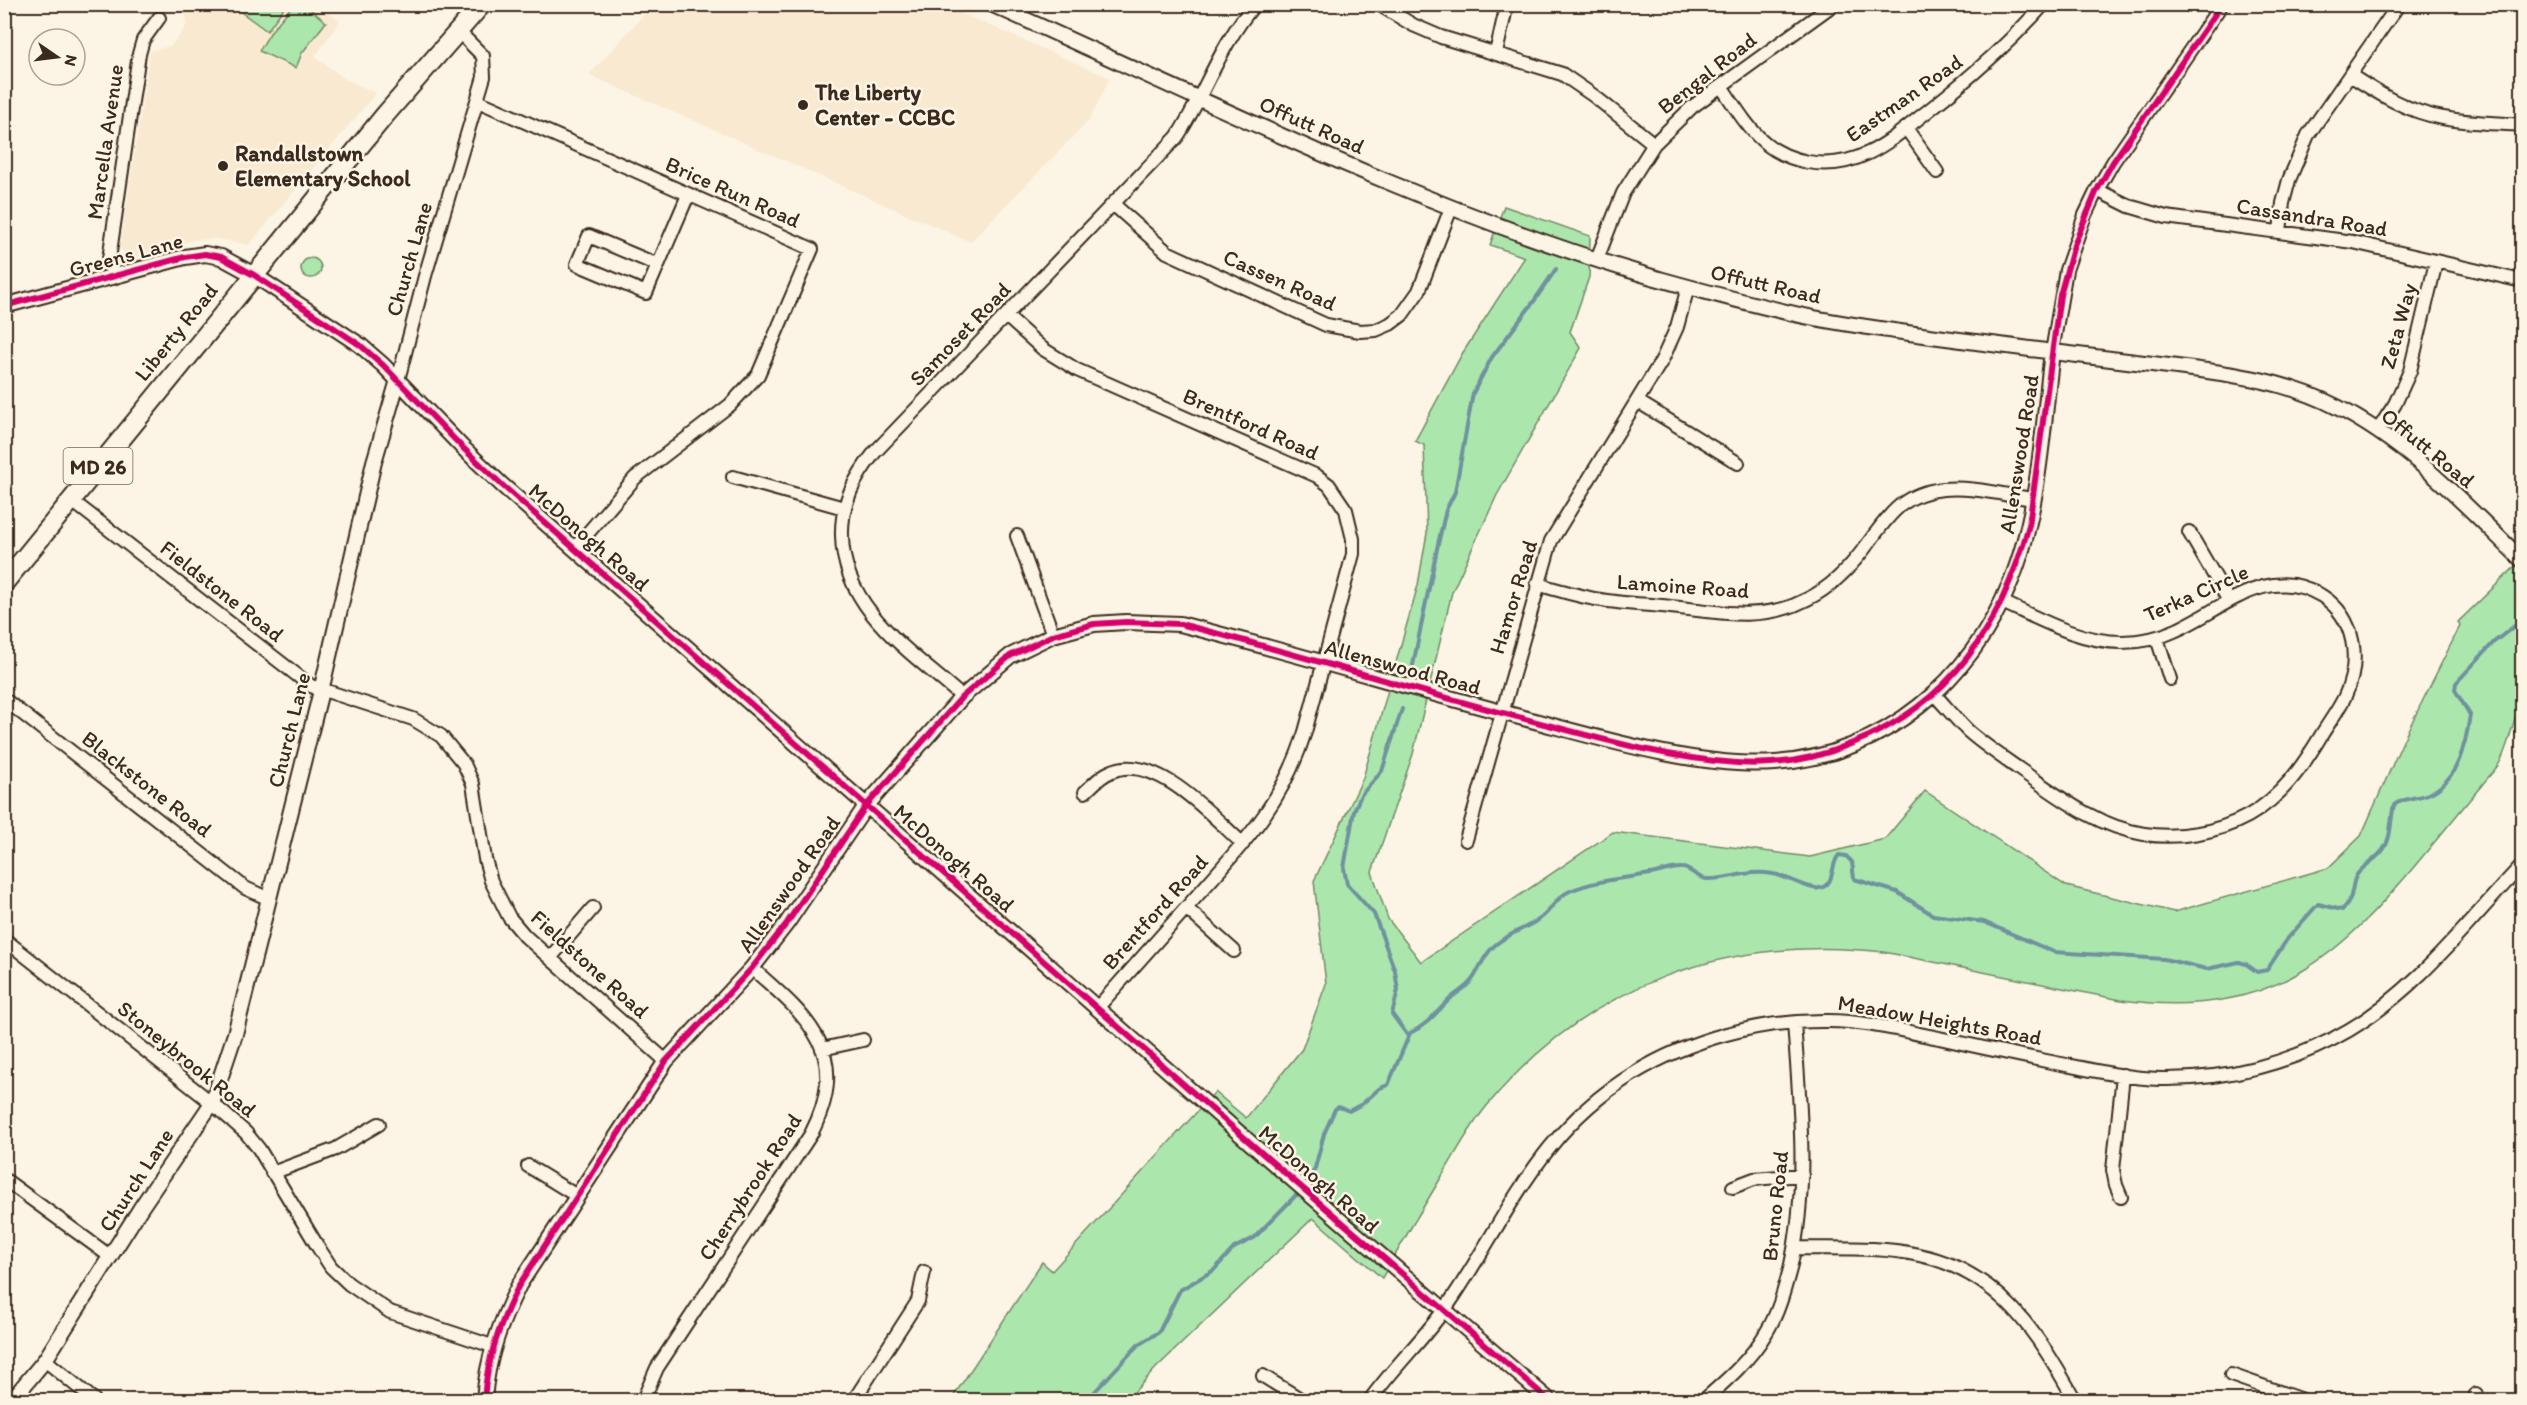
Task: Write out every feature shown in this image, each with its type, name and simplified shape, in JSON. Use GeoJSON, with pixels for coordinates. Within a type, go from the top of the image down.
{"type":"FeatureCollection","features":[{"type":"Feature","properties":{"kind":"main road","name":"Liberty Road"},"geometry":{"type":"LineString","coordinates":[[4,583],[391,107],[482,4]]}},
{"type":"Feature","properties":{"kind":"street","name":"Offutt Road"},"geometry":{"type":"LineString","coordinates":[[991,4],[1451,208],[1597,259],[1688,287],[1778,310],[1839,322],[2254,378],[2316,397],[2378,430],[2419,462],[2523,560]]}},
{"type":"Feature","properties":{"kind":"street","name":"Samoset Road"},"geometry":{"type":"LineString","coordinates":[[962,697],[881,625],[856,594],[847,575],[842,554],[844,508],[860,470],[1177,137],[1230,35],[1255,4]]}},
{"type":"Feature","properties":{"kind":"street"},"geometry":{"type":"LineString","coordinates":[[1378,4],[1405,21],[1441,37],[1562,74],[1594,96],[1654,144]]}},
{"type":"Feature","properties":{"kind":"street"},"geometry":{"type":"LineString","coordinates":[[1496,53],[1508,4]]}},
{"type":"Feature","properties":{"kind":"street","name":"Bengal Road"},"geometry":{"type":"LineString","coordinates":[[1597,259],[1623,193],[1654,144],[1692,107],[1834,4]]}},
{"type":"Feature","properties":{"kind":"street","name":"Eastman Road"},"geometry":{"type":"LineString","coordinates":[[1721,86],[1750,128],[1764,143],[1799,160],[1836,164],[1855,160],[1874,151],[1982,69],[2006,47],[2044,4]]}},
{"type":"Feature","properties":{"kind":"street","name":"Allenswood Road"},"geometry":{"type":"LineString","coordinates":[[484,1401],[492,1346],[504,1314],[519,1285],[666,1061],[752,968],[794,914],[866,806],[962,697],[1010,656],[1053,635],[1094,624],[1153,621],[1180,624],[1594,737],[1737,763],[1775,763],[1811,758],[1875,735],[1935,696],[1977,646],[2002,602],[2022,552],[2033,499],[2052,352],[2066,270],[2085,216],[2113,162],[2222,4]]}},
{"type":"Feature","properties":{"kind":"street"},"geometry":{"type":"LineString","coordinates":[[2280,232],[2283,203],[2295,161],[2308,135],[2399,4]]}},
{"type":"Feature","properties":{"kind":"street","name":"Marcella Avenue"},"geometry":{"type":"LineString","coordinates":[[113,278],[109,260],[139,54],[143,40],[159,18]]}},
{"type":"Feature","properties":{"kind":"street","name":"Church Lane"},"geometry":{"type":"LineString","coordinates":[[12,1401],[45,1360],[142,1206],[212,1102],[235,1034],[267,898],[321,691],[374,462],[425,276],[484,77],[483,56],[458,31]]}},
{"type":"Feature","properties":{"kind":"street"},"geometry":{"type":"LineString","coordinates":[[2350,75],[2384,97],[2420,112],[2442,118],[2523,125]]}},
{"type":"Feature","properties":{"kind":"street","name":"Brice Run Road"},"geometry":{"type":"LineString","coordinates":[[478,101],[812,249],[758,375],[730,405],[635,478],[575,548]]}},
{"type":"Feature","properties":{"kind":"street"},"geometry":{"type":"LineString","coordinates":[[1906,128],[1937,172]]}},
{"type":"Feature","properties":{"kind":"street","name":"Cassandra Road"},"geometry":{"type":"LineString","coordinates":[[2097,190],[2147,213],[2353,242],[2523,280]]}},
{"type":"Feature","properties":{"kind":"street"},"geometry":{"type":"LineString","coordinates":[[658,265],[589,236],[577,264],[646,293],[658,265],[688,195]]}},
{"type":"Feature","properties":{"kind":"street","name":"Cassen Road"},"geometry":{"type":"LineString","coordinates":[[1113,204],[1152,241],[1184,261],[1326,325],[1360,331],[1376,330],[1390,324],[1412,304],[1451,208]]}},
{"type":"Feature","properties":{"kind":"street","name":"Greens Lane"},"geometry":{"type":"LineString","coordinates":[[4,306],[185,257],[205,254],[230,261],[254,275]]}},
{"type":"Feature","properties":{"kind":"street","name":"Zeta Way"},"geometry":{"type":"LineString","coordinates":[[2378,430],[2395,404],[2410,371],[2436,262]]}},
{"type":"Feature","properties":{"kind":"street","name":"McDonogh Road"},"geometry":{"type":"LineString","coordinates":[[254,275],[360,345],[398,380],[462,447],[575,548],[1311,1197],[1549,1401]]}},
{"type":"Feature","properties":{"kind":"street","name":"Hamor Road"},"geometry":{"type":"LineString","coordinates":[[1466,840],[1551,541],[1671,344],[1688,287]]}},
{"type":"Feature","properties":{"kind":"street","name":"Brentford Road"},"geometry":{"type":"LineString","coordinates":[[1006,316],[1043,350],[1077,370],[1304,469],[1329,486],[1346,510],[1353,539],[1353,554],[1325,664],[1300,748],[1288,778],[1263,820],[1098,1007]]}},
{"type":"Feature","properties":{"kind":"street"},"geometry":{"type":"LineString","coordinates":[[1637,401],[1738,463]]}},
{"type":"Feature","properties":{"kind":"street"},"geometry":{"type":"LineString","coordinates":[[733,477],[844,508]]}},
{"type":"Feature","properties":{"kind":"street","name":"Lamoine Road"},"geometry":{"type":"LineString","coordinates":[[1537,584],[1608,601],[1735,613],[1777,610],[1799,604],[1819,593],[1838,578],[1855,560],[1887,516],[1912,497],[1943,488],[1958,488],[2033,499]]}},
{"type":"Feature","properties":{"kind":"street","name":"Fieldstone Road"},"geometry":{"type":"LineString","coordinates":[[71,500],[311,686],[413,719],[441,736],[455,751],[473,784],[485,859],[500,900],[509,917],[525,936],[666,1061]]}},
{"type":"Feature","properties":{"kind":"street"},"geometry":{"type":"LineString","coordinates":[[2190,532],[2229,601]]}},
{"type":"Feature","properties":{"kind":"street"},"geometry":{"type":"LineString","coordinates":[[1017,536],[1053,635]]}},
{"type":"Feature","properties":{"kind":"street","name":"Terka Circle"},"geometry":{"type":"LineString","coordinates":[[1935,696],[1969,732],[1987,746],[2093,818],[2119,829],[2172,836],[2225,826],[2249,815],[2289,784],[2303,766],[2345,696],[2354,661],[2354,645],[2350,629],[2333,604],[2304,587],[2271,584],[2254,588],[2192,623],[2157,638],[2121,642],[2084,637],[2002,602]]}},
{"type":"Feature","properties":{"kind":"street"},"geometry":{"type":"LineString","coordinates":[[2157,638],[2170,679]]}},
{"type":"Feature","properties":{"kind":"street","name":"Blackstone Road"},"geometry":{"type":"LineString","coordinates":[[4,699],[245,888],[267,898]]}},
{"type":"Feature","properties":{"kind":"street"},"geometry":{"type":"LineString","coordinates":[[1085,792],[1100,777],[1112,770],[1139,770],[1154,773],[1179,786],[1243,844]]}},
{"type":"Feature","properties":{"kind":"street","name":"Meadow Heights Road"},"geometry":{"type":"LineString","coordinates":[[1370,1401],[1444,1310],[1519,1188],[1544,1153],[1592,1103],[1634,1074],[1705,1041],[1745,1030],[1794,1023],[1830,1021],[1868,1025],[2123,1075],[2157,1079],[2230,1073],[2286,1059],[2349,1030],[2385,1006],[2414,981],[2523,865]]}},
{"type":"Feature","properties":{"kind":"street"},"geometry":{"type":"LineString","coordinates":[[550,958],[593,908]]}},
{"type":"Feature","properties":{"kind":"street"},"geometry":{"type":"LineString","coordinates":[[1186,908],[1234,951]]}},
{"type":"Feature","properties":{"kind":"street","name":"Stoneybrook Road"},"geometry":{"type":"LineString","coordinates":[[4,939],[212,1102],[246,1133],[331,1267],[349,1284],[390,1312],[492,1346]]}},
{"type":"Feature","properties":{"kind":"street","name":"Cherrybrook Road"},"geometry":{"type":"LineString","coordinates":[[643,1401],[657,1368],[811,1134],[823,1108],[828,1083],[822,1049],[816,1033],[806,1018],[752,968]]}},
{"type":"Feature","properties":{"kind":"street","name":"Bruno Road"},"geometry":{"type":"LineString","coordinates":[[1704,1401],[1733,1375],[1766,1332],[1786,1285],[1795,1248],[1803,1148],[1794,1023]]}},
{"type":"Feature","properties":{"kind":"street"},"geometry":{"type":"LineString","coordinates":[[822,1049],[863,1040]]}},
{"type":"Feature","properties":{"kind":"street"},"geometry":{"type":"LineString","coordinates":[[2121,1197],[2113,1170],[2123,1075]]}},
{"type":"Feature","properties":{"kind":"street"},"geometry":{"type":"LineString","coordinates":[[272,1173],[336,1149],[379,1124]]}},
{"type":"Feature","properties":{"kind":"street"},"geometry":{"type":"LineString","coordinates":[[528,1166],[577,1196]]}},
{"type":"Feature","properties":{"kind":"street"},"geometry":{"type":"LineString","coordinates":[[1733,1187],[1754,1179],[1802,1175]]}},
{"type":"Feature","properties":{"kind":"street"},"geometry":{"type":"LineString","coordinates":[[4,1179],[111,1257]]}},
{"type":"Feature","properties":{"kind":"street"},"geometry":{"type":"LineString","coordinates":[[1795,1248],[1885,1251],[1921,1255],[1974,1276],[1998,1293],[2034,1331],[2074,1400]]}},
{"type":"Feature","properties":{"kind":"street"},"geometry":{"type":"LineString","coordinates":[[854,1401],[918,1301],[924,1272]]}},
{"type":"Feature","properties":{"kind":"street"},"geometry":{"type":"LineString","coordinates":[[45,1360],[94,1401]]}},
{"type":"Feature","properties":{"kind":"street"},"geometry":{"type":"LineString","coordinates":[[2231,1375],[2302,1401]]}},
{"type":"Feature","properties":{"kind":"street"},"geometry":{"type":"LineString","coordinates":[[1263,1376],[1302,1401]]}},
{"type":"Feature","properties":{"kind":"shaded area","name":"Randallstown Elementary School"},"geometry":{"type":"Polygon","coordinates":[[[183,5],[314,5],[323,9],[340,21],[315,57],[345,79],[376,93],[249,245],[217,239],[192,240],[131,259],[120,248],[150,51],[171,46],[185,28],[187,21],[183,5]]]}},
{"type":"Feature","properties":{"kind":"shaded area"},"geometry":{"type":"Polygon","coordinates":[[[641,5],[943,5],[1110,78],[1089,121],[970,242],[589,75],[647,11],[641,5]]]}},
{"type":"Feature","properties":{"kind":"green space"},"geometry":{"type":"Polygon","coordinates":[[[241,4],[286,5],[267,31],[237,9],[241,4]]]}},
{"type":"Feature","properties":{"kind":"green space"},"geometry":{"type":"Polygon","coordinates":[[[293,5],[305,5],[326,22],[302,53],[296,68],[259,51],[272,30],[293,5]]]}},
{"type":"Feature","properties":{"kind":"green space"},"geometry":{"type":"Polygon","coordinates":[[[1504,206],[1590,236],[1589,277],[1570,332],[1581,348],[1497,495],[1452,592],[1413,754],[1372,872],[1388,919],[1421,962],[1613,832],[1810,857],[1885,839],[1925,791],[2066,886],[2174,912],[2328,868],[2361,836],[2407,732],[2460,626],[2458,622],[2522,560],[2522,708],[2517,712],[2501,760],[2399,885],[2367,919],[2334,949],[2300,972],[2264,989],[2222,1000],[2175,1004],[2121,1000],[1884,952],[1826,948],[1770,951],[1716,961],[1664,977],[1615,999],[1569,1028],[1526,1064],[1474,1123],[1382,1278],[1313,1218],[1156,1368],[1127,1400],[951,1400],[1042,1262],[1052,1271],[1215,1092],[1246,1118],[1302,1049],[1326,984],[1314,881],[1363,778],[1418,585],[1427,533],[1424,445],[1415,441],[1462,354],[1525,257],[1490,245],[1504,206]]]}},
{"type":"Feature","properties":{"kind":"green space"},"geometry":{"type":"Polygon","coordinates":[[[311,258],[318,261],[321,268],[318,275],[311,278],[304,275],[301,268],[304,261],[311,258]]]}},
{"type":"Feature","properties":{"kind":"waterway"},"geometry":{"type":"LineString","coordinates":[[1413,665],[1446,510],[1455,492],[1473,393],[1492,357],[1556,269]]}},
{"type":"Feature","properties":{"kind":"waterway"},"geometry":{"type":"LineString","coordinates":[[1305,1185],[1315,1168],[1324,1134],[1335,1109],[1339,1107],[1349,1111],[1362,1104],[1380,1088],[1388,1085],[1410,1033],[1427,1022],[1470,983],[1494,946],[1541,918],[1565,894],[1600,882],[1682,868],[1706,879],[1763,873],[1779,875],[1810,887],[1820,888],[1825,886],[1831,878],[1834,863],[1839,855],[1846,856],[1852,862],[1854,879],[1897,892],[1933,915],[1984,922],[2054,952],[2164,959],[2207,969],[2239,962],[2257,972],[2267,970],[2288,938],[2318,904],[2342,910],[2346,906],[2351,897],[2356,876],[2380,854],[2386,845],[2394,805],[2428,794],[2447,781],[2463,749],[2470,715],[2455,690],[2456,683],[2494,642],[2522,620]]}},
{"type":"Feature","properties":{"kind":"waterway"},"geometry":{"type":"LineString","coordinates":[[1402,709],[1382,771],[1361,795],[1354,811],[1344,868],[1347,884],[1374,914],[1395,971],[1398,990],[1392,1014],[1408,1036]]}},
{"type":"Feature","properties":{"kind":"waterway"},"geometry":{"type":"LineString","coordinates":[[1087,1400],[1138,1345],[1159,1332],[1180,1290],[1214,1270],[1234,1248],[1254,1238],[1300,1191]]}},
{"type":"Feature","properties":{"kind":"cycle path"},"geometry":{"type":"LineString","coordinates":[[484,1400],[488,1370],[496,1341],[519,1285],[666,1061],[752,968],[787,923],[866,806],[962,697],[1010,656],[1053,635],[1094,624],[1126,622],[1180,624],[1597,738],[1653,751],[1737,763],[1782,762],[1825,753],[1853,743],[1888,726],[1919,706],[1945,683],[1968,656],[2004,596],[2018,561],[2029,525],[2060,295],[2074,245],[2097,190],[2113,162],[2222,4]]}},
{"type":"Feature","properties":{"kind":"cycle path"},"geometry":{"type":"LineString","coordinates":[[4,306],[185,257],[205,254],[221,257],[254,275],[360,345],[383,365],[502,485],[1271,1161],[1549,1400]]}},
{"type":"Feature","properties":{"kind":"place","name":"The Liberty Center - CCBC"},"geometry":{"type":"Point","coordinates":[803,105]}},
{"type":"Feature","properties":{"kind":"place","name":"Randallstown Elementary School"},"geometry":{"type":"Point","coordinates":[223,166]}}]}
